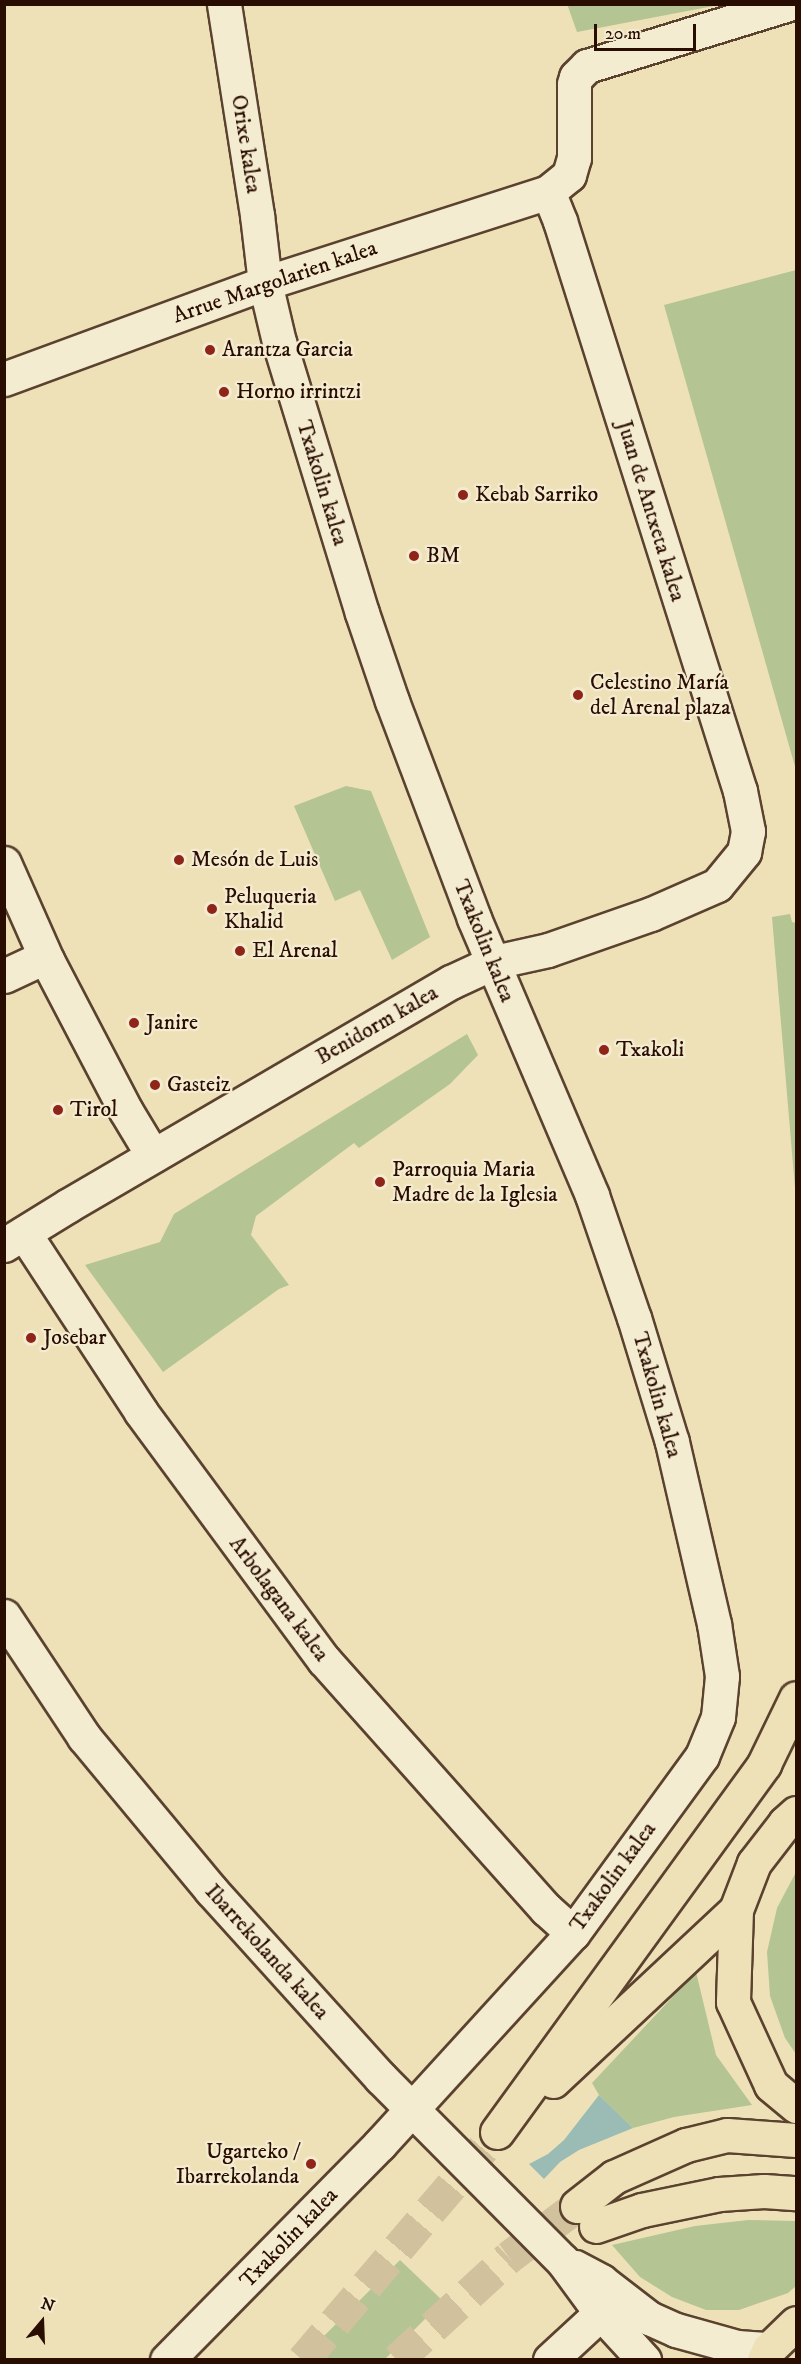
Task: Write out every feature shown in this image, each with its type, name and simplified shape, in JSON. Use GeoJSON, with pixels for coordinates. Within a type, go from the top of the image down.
{"type":"FeatureCollection","features":[{"type":"Feature","properties":{"kind":"main road"},"geometry":{"type":"LineString","coordinates":[[736,1910],[497,2132],[764,1764],[796,1698]]}},
{"type":"Feature","properties":{"kind":"main road"},"geometry":{"type":"LineString","coordinates":[[796,1813],[785,1823],[754,1863],[736,1910],[733,2001],[771,2085],[796,2106]]}},
{"type":"Feature","properties":{"kind":"main road"},"geometry":{"type":"LineString","coordinates":[[796,2140],[727,2135],[686,2145],[615,2178],[587,2216],[642,2210],[719,2194],[764,2191],[796,2193]]}},
{"type":"Feature","properties":{"kind":"main road"},"geometry":{"type":"LineString","coordinates":[[766,2354],[796,2323]]}},
{"type":"Feature","properties":{"kind":"street","name":"Orixe kalea"},"geometry":{"type":"LineString","coordinates":[[224,4],[257,215],[264,283]]}},
{"type":"Feature","properties":{"kind":"street"},"geometry":{"type":"LineString","coordinates":[[548,192],[569,175],[574,158],[574,84],[576,77],[587,66],[789,4]]}},
{"type":"Feature","properties":{"kind":"street","name":"Arrue Margolarien kalea"},"geometry":{"type":"LineString","coordinates":[[4,379],[264,283],[548,192]]}},
{"type":"Feature","properties":{"kind":"street","name":"Juan de Antxeta kalea"},"geometry":{"type":"LineString","coordinates":[[548,192],[564,233],[740,791],[748,831]]}},
{"type":"Feature","properties":{"kind":"street","name":"Txakolin kalea"},"geometry":{"type":"LineString","coordinates":[[167,2360],[239,2290],[411,2111],[573,1933],[702,1756],[718,1717],[722,1676],[714,1624],[672,1442],[634,1318],[592,1195],[521,1033],[474,918],[404,734],[362,613],[279,342],[264,283]]}},
{"type":"Feature","properties":{"kind":"street","name":"Benidorm kalea"},"geometry":{"type":"LineString","coordinates":[[14,1239],[451,982],[494,963],[548,950],[651,914],[717,885],[744,852],[748,831]]}},
{"type":"Feature","properties":{"kind":"street"},"geometry":{"type":"LineString","coordinates":[[4,863],[47,960],[126,1111],[153,1156]]}},
{"type":"Feature","properties":{"kind":"street"},"geometry":{"type":"LineString","coordinates":[[4,976],[47,960]]}},
{"type":"Feature","properties":{"kind":"street","name":"Arbolagana kalea"},"geometry":{"type":"LineString","coordinates":[[14,1239],[54,1275],[141,1412],[324,1660],[546,1909],[573,1933]]}},
{"type":"Feature","properties":{"kind":"street","name":"Ibarrekolanda kalea"},"geometry":{"type":"LineString","coordinates":[[4,1616],[84,1737],[210,1890],[411,2111],[446,2141],[562,2260],[601,2313],[644,2360]]}},
{"type":"Feature","properties":{"kind":"street","name":"Ibarrekolanda kalea"},"geometry":{"type":"LineString","coordinates":[[562,2260],[601,2281],[649,2318],[705,2340],[766,2354]]}},
{"type":"Feature","properties":{"kind":"street"},"geometry":{"type":"LineString","coordinates":[[550,2360],[601,2313]]}},
{"type":"Feature","properties":{"kind":"green space"},"geometry":{"type":"Polygon","coordinates":[[[567,4],[719,4],[719,5],[577,32],[567,4]]]}},
{"type":"Feature","properties":{"kind":"green space"},"geometry":{"type":"Polygon","coordinates":[[[796,270],[796,770],[664,305],[796,270]]]}},
{"type":"Feature","properties":{"kind":"green space"},"geometry":{"type":"Polygon","coordinates":[[[346,786],[371,791],[430,937],[392,960],[360,890],[335,901],[294,806],[346,786]]]}},
{"type":"Feature","properties":{"kind":"green space"},"geometry":{"type":"Polygon","coordinates":[[[790,914],[792,922],[796,923],[796,1200],[772,917],[790,914]]]}},
{"type":"Feature","properties":{"kind":"green space"},"geometry":{"type":"Polygon","coordinates":[[[467,1034],[478,1055],[450,1084],[359,1148],[354,1143],[256,1216],[251,1235],[289,1285],[279,1289],[163,1372],[85,1265],[160,1242],[174,1214],[467,1034]]]}},
{"type":"Feature","properties":{"kind":"green space"},"geometry":{"type":"Polygon","coordinates":[[[796,1872],[796,2054],[785,2038],[770,1996],[767,1952],[777,1908],[796,1872]]]}},
{"type":"Feature","properties":{"kind":"green space"},"geometry":{"type":"Polygon","coordinates":[[[696,1972],[716,2055],[752,2105],[674,2117],[633,2128],[599,2095],[592,2083],[696,1972]]]}},
{"type":"Feature","properties":{"kind":"green space"},"geometry":{"type":"Polygon","coordinates":[[[748,2220],[796,2221],[796,2286],[788,2293],[739,2310],[706,2310],[672,2297],[640,2277],[612,2245],[695,2226],[748,2220]]]}},
{"type":"Feature","properties":{"kind":"green space"},"geometry":{"type":"Polygon","coordinates":[[[400,2260],[443,2301],[385,2359],[301,2359],[400,2260]]]}},
{"type":"Feature","properties":{"kind":"water"},"geometry":{"type":"Polygon","coordinates":[[[599,2095],[633,2128],[579,2150],[560,2162],[544,2179],[529,2164],[548,2154],[564,2140],[599,2095]]]}},
{"type":"Feature","properties":{"kind":"tunnel"},"geometry":{"type":"LineString","coordinates":[[303,2360],[497,2132]]}},
{"type":"Feature","properties":{"kind":"tunnel"},"geometry":{"type":"LineString","coordinates":[[397,2360],[509,2257],[577,2206]]}},
{"type":"Feature","properties":{"kind":"place","name":"Arantza Garcia"},"geometry":{"type":"Point","coordinates":[210,350]}},
{"type":"Feature","properties":{"kind":"place","name":"Horno irrintzi"},"geometry":{"type":"Point","coordinates":[224,392]}},
{"type":"Feature","properties":{"kind":"place","name":"Kebab Sarriko"},"geometry":{"type":"Point","coordinates":[463,495]}},
{"type":"Feature","properties":{"kind":"place","name":"BM"},"geometry":{"type":"Point","coordinates":[414,556]}},
{"type":"Feature","properties":{"kind":"place","name":"Celestino María del Arenal plaza"},"geometry":{"type":"Point","coordinates":[578,695]}},
{"type":"Feature","properties":{"kind":"place","name":"Mesón de Luis"},"geometry":{"type":"Point","coordinates":[179,860]}},
{"type":"Feature","properties":{"kind":"place","name":"Peluqueria Khalid"},"geometry":{"type":"Point","coordinates":[212,909]}},
{"type":"Feature","properties":{"kind":"place","name":"El Arenal"},"geometry":{"type":"Point","coordinates":[240,951]}},
{"type":"Feature","properties":{"kind":"place","name":"Janire"},"geometry":{"type":"Point","coordinates":[134,1023]}},
{"type":"Feature","properties":{"kind":"place","name":"Txakoli"},"geometry":{"type":"Point","coordinates":[604,1050]}},
{"type":"Feature","properties":{"kind":"place","name":"Gasteiz"},"geometry":{"type":"Point","coordinates":[155,1085]}},
{"type":"Feature","properties":{"kind":"place","name":"Tirol"},"geometry":{"type":"Point","coordinates":[58,1110]}},
{"type":"Feature","properties":{"kind":"place","name":"Parroquia Maria Madre de la Iglesia"},"geometry":{"type":"Point","coordinates":[380,1182]}},
{"type":"Feature","properties":{"kind":"place","name":"Josebar"},"geometry":{"type":"Point","coordinates":[31,1338]}},
{"type":"Feature","properties":{"kind":"place","name":"Ugarteko / Ibarrekolanda"},"geometry":{"type":"Point","coordinates":[311,2164]}}]}
